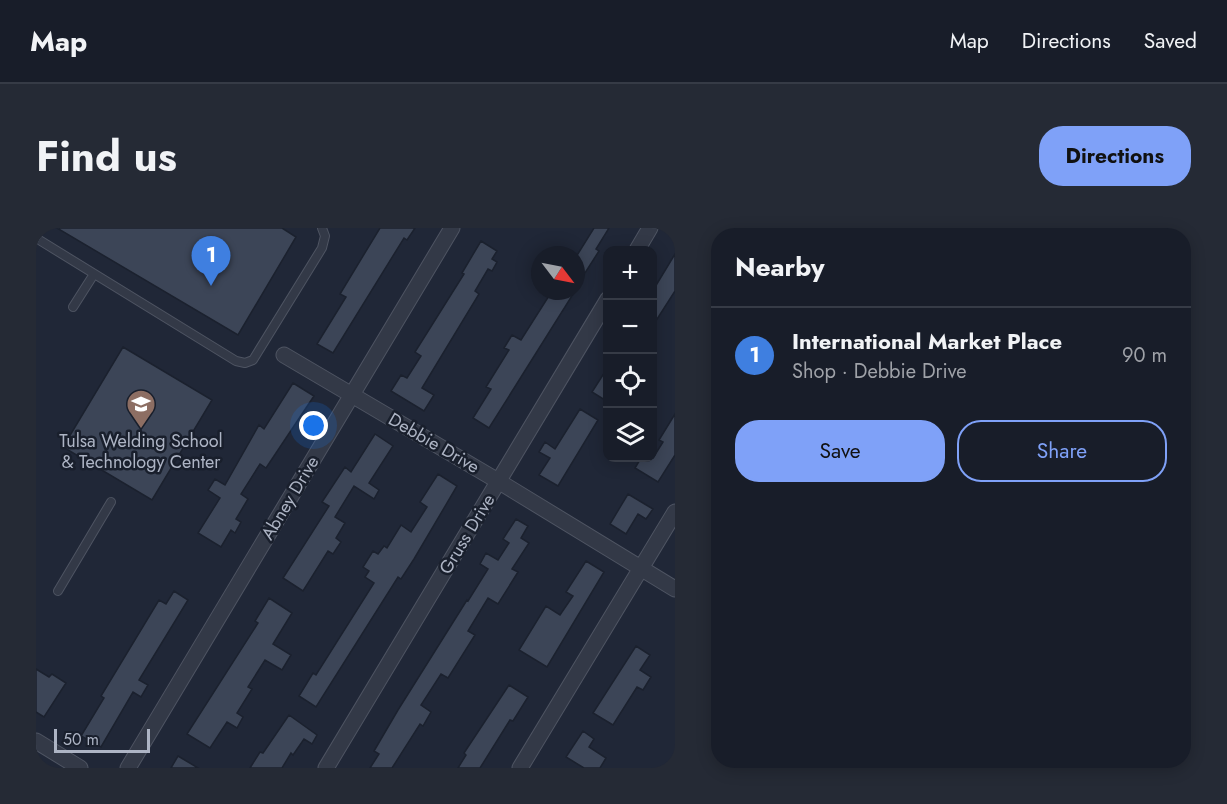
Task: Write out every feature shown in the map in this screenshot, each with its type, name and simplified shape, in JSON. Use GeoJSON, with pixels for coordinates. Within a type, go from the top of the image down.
{"type":"FeatureCollection","features":[{"type":"Feature","properties":{"kind":"street","name":"Abney Drive"},"geometry":{"type":"LineString","coordinates":[[128,768],[452,228]]}},
{"type":"Feature","properties":{"kind":"street"},"geometry":{"type":"LineString","coordinates":[[639,246],[650,228]]}},
{"type":"Feature","properties":{"kind":"street","name":"Gruss Drive"},"geometry":{"type":"LineString","coordinates":[[326,768],[607,300]]}},
{"type":"Feature","properties":{"kind":"street","name":"Debbie Drive"},"geometry":{"type":"LineString","coordinates":[[284,355],[675,589]]}},
{"type":"Feature","properties":{"kind":"street"},"geometry":{"type":"LineString","coordinates":[[520,768],[675,512]]}},
{"type":"Feature","properties":{"kind":"street"},"geometry":{"type":"LineString","coordinates":[[36,741],[80,768]]}},
{"type":"Feature","properties":{"kind":"lane"},"geometry":{"type":"LineString","coordinates":[[36,238],[236,361],[245,363],[254,360],[322,248],[325,236],[322,228]]}},
{"type":"Feature","properties":{"kind":"lane"},"geometry":{"type":"LineString","coordinates":[[73,307],[94,274]]}},
{"type":"Feature","properties":{"kind":"lane"},"geometry":{"type":"LineString","coordinates":[[58,591],[111,502]]}},
{"type":"Feature","properties":{"kind":"building"},"geometry":{"type":"Polygon","coordinates":[[[57,228],[282,228],[296,237],[238,335],[57,228]]]}},
{"type":"Feature","properties":{"kind":"building"},"geometry":{"type":"Polygon","coordinates":[[[380,228],[415,228],[407,240],[404,238],[333,353],[317,344],[346,297],[340,294],[380,228]]]}},
{"type":"Feature","properties":{"kind":"building"},"geometry":{"type":"Polygon","coordinates":[[[594,228],[609,228],[596,249],[599,251],[585,273],[585,246],[583,246],[594,228]]]}},
{"type":"Feature","properties":{"kind":"building"},"geometry":{"type":"Polygon","coordinates":[[[481,241],[497,251],[492,259],[497,262],[492,271],[488,269],[475,291],[479,294],[422,388],[434,395],[424,411],[391,391],[401,375],[407,378],[421,356],[415,352],[464,274],[462,273],[481,241]]]}},
{"type":"Feature","properties":{"kind":"building"},"geometry":{"type":"Polygon","coordinates":[[[675,254],[675,291],[657,319],[657,300],[657,284],[675,254]]]}},
{"type":"Feature","properties":{"kind":"building"},"geometry":{"type":"Polygon","coordinates":[[[546,300],[569,300],[489,428],[473,418],[491,389],[486,387],[509,350],[504,348],[512,335],[521,340],[546,300]]]}},
{"type":"Feature","properties":{"kind":"building"},"geometry":{"type":"Polygon","coordinates":[[[123,347],[212,400],[152,500],[63,447],[123,347]]]}},
{"type":"Feature","properties":{"kind":"building"},"geometry":{"type":"Polygon","coordinates":[[[603,375],[603,399],[592,392],[603,375]]]}},
{"type":"Feature","properties":{"kind":"building"},"geometry":{"type":"Polygon","coordinates":[[[293,383],[314,396],[266,468],[260,464],[241,494],[248,499],[236,519],[241,522],[235,533],[231,530],[221,547],[198,533],[220,498],[208,490],[215,479],[225,485],[259,425],[264,429],[293,383]]]}},
{"type":"Feature","properties":{"kind":"building"},"geometry":{"type":"Polygon","coordinates":[[[580,409],[598,420],[558,486],[539,475],[550,458],[539,452],[545,442],[555,449],[580,409]]]}},
{"type":"Feature","properties":{"kind":"building"},"geometry":{"type":"Polygon","coordinates":[[[675,414],[675,455],[658,482],[635,468],[639,462],[657,462],[657,452],[663,442],[659,440],[675,414]]]}},
{"type":"Feature","properties":{"kind":"building"},"geometry":{"type":"Polygon","coordinates":[[[375,434],[393,446],[369,483],[379,490],[374,499],[354,486],[335,517],[345,523],[336,538],[341,542],[333,554],[328,551],[303,591],[283,578],[329,506],[322,502],[345,467],[351,472],[375,434]]]}},
{"type":"Feature","properties":{"kind":"building"},"geometry":{"type":"Polygon","coordinates":[[[438,474],[457,486],[414,559],[401,579],[398,577],[316,707],[299,696],[313,673],[316,675],[374,583],[365,577],[369,571],[363,567],[373,551],[378,554],[384,546],[387,548],[401,525],[411,532],[427,507],[420,502],[438,474]]]}},
{"type":"Feature","properties":{"kind":"building"},"geometry":{"type":"Polygon","coordinates":[[[628,494],[653,509],[646,519],[638,514],[626,534],[610,524],[628,494]]]}},
{"type":"Feature","properties":{"kind":"building"},"geometry":{"type":"Polygon","coordinates":[[[516,519],[528,526],[521,538],[529,543],[512,569],[518,572],[498,604],[488,598],[468,631],[475,635],[448,678],[441,674],[421,705],[431,712],[423,726],[420,724],[392,768],[370,768],[379,754],[374,751],[398,710],[488,569],[480,564],[486,553],[498,560],[509,543],[503,539],[516,519]]]}},
{"type":"Feature","properties":{"kind":"building"},"geometry":{"type":"Polygon","coordinates":[[[586,561],[604,572],[547,667],[519,650],[546,606],[560,615],[573,596],[566,592],[586,561]]]}},
{"type":"Feature","properties":{"kind":"building"},"geometry":{"type":"Polygon","coordinates":[[[174,591],[188,600],[139,680],[148,685],[141,697],[133,692],[101,747],[81,736],[104,698],[101,696],[159,600],[166,604],[174,591]]]}},
{"type":"Feature","properties":{"kind":"building"},"geometry":{"type":"Polygon","coordinates":[[[269,598],[292,613],[273,644],[291,655],[282,670],[265,660],[248,687],[252,689],[237,713],[243,717],[237,728],[227,722],[210,748],[187,734],[258,623],[255,621],[269,598]]]}},
{"type":"Feature","properties":{"kind":"building"},"geometry":{"type":"Polygon","coordinates":[[[636,646],[650,655],[640,670],[651,677],[643,690],[637,687],[613,725],[593,713],[636,646]]]}},
{"type":"Feature","properties":{"kind":"building"},"geometry":{"type":"Polygon","coordinates":[[[36,669],[49,677],[52,674],[66,683],[44,717],[36,712],[36,669]]]}},
{"type":"Feature","properties":{"kind":"building"},"geometry":{"type":"Polygon","coordinates":[[[509,685],[528,697],[513,721],[510,720],[480,768],[458,768],[466,755],[464,753],[509,685]]]}},
{"type":"Feature","properties":{"kind":"building"},"geometry":{"type":"Polygon","coordinates":[[[289,715],[317,735],[312,744],[304,739],[293,755],[291,753],[282,768],[250,768],[260,752],[263,753],[289,715]]]}},
{"type":"Feature","properties":{"kind":"building"},"geometry":{"type":"Polygon","coordinates":[[[583,731],[594,739],[589,747],[606,758],[600,768],[584,768],[566,757],[583,731]]]}},
{"type":"Feature","properties":{"kind":"building"},"geometry":{"type":"Polygon","coordinates":[[[178,756],[198,768],[171,768],[178,756]]]}},
{"type":"Feature","properties":{"kind":"place","name":"International Market Place"},"geometry":{"type":"Point","coordinates":[211,286]}},
{"type":"Feature","properties":{"kind":"place","name":"Tulsa Welding School & Technology Center"},"geometry":{"type":"Point","coordinates":[141,430]}}]}
